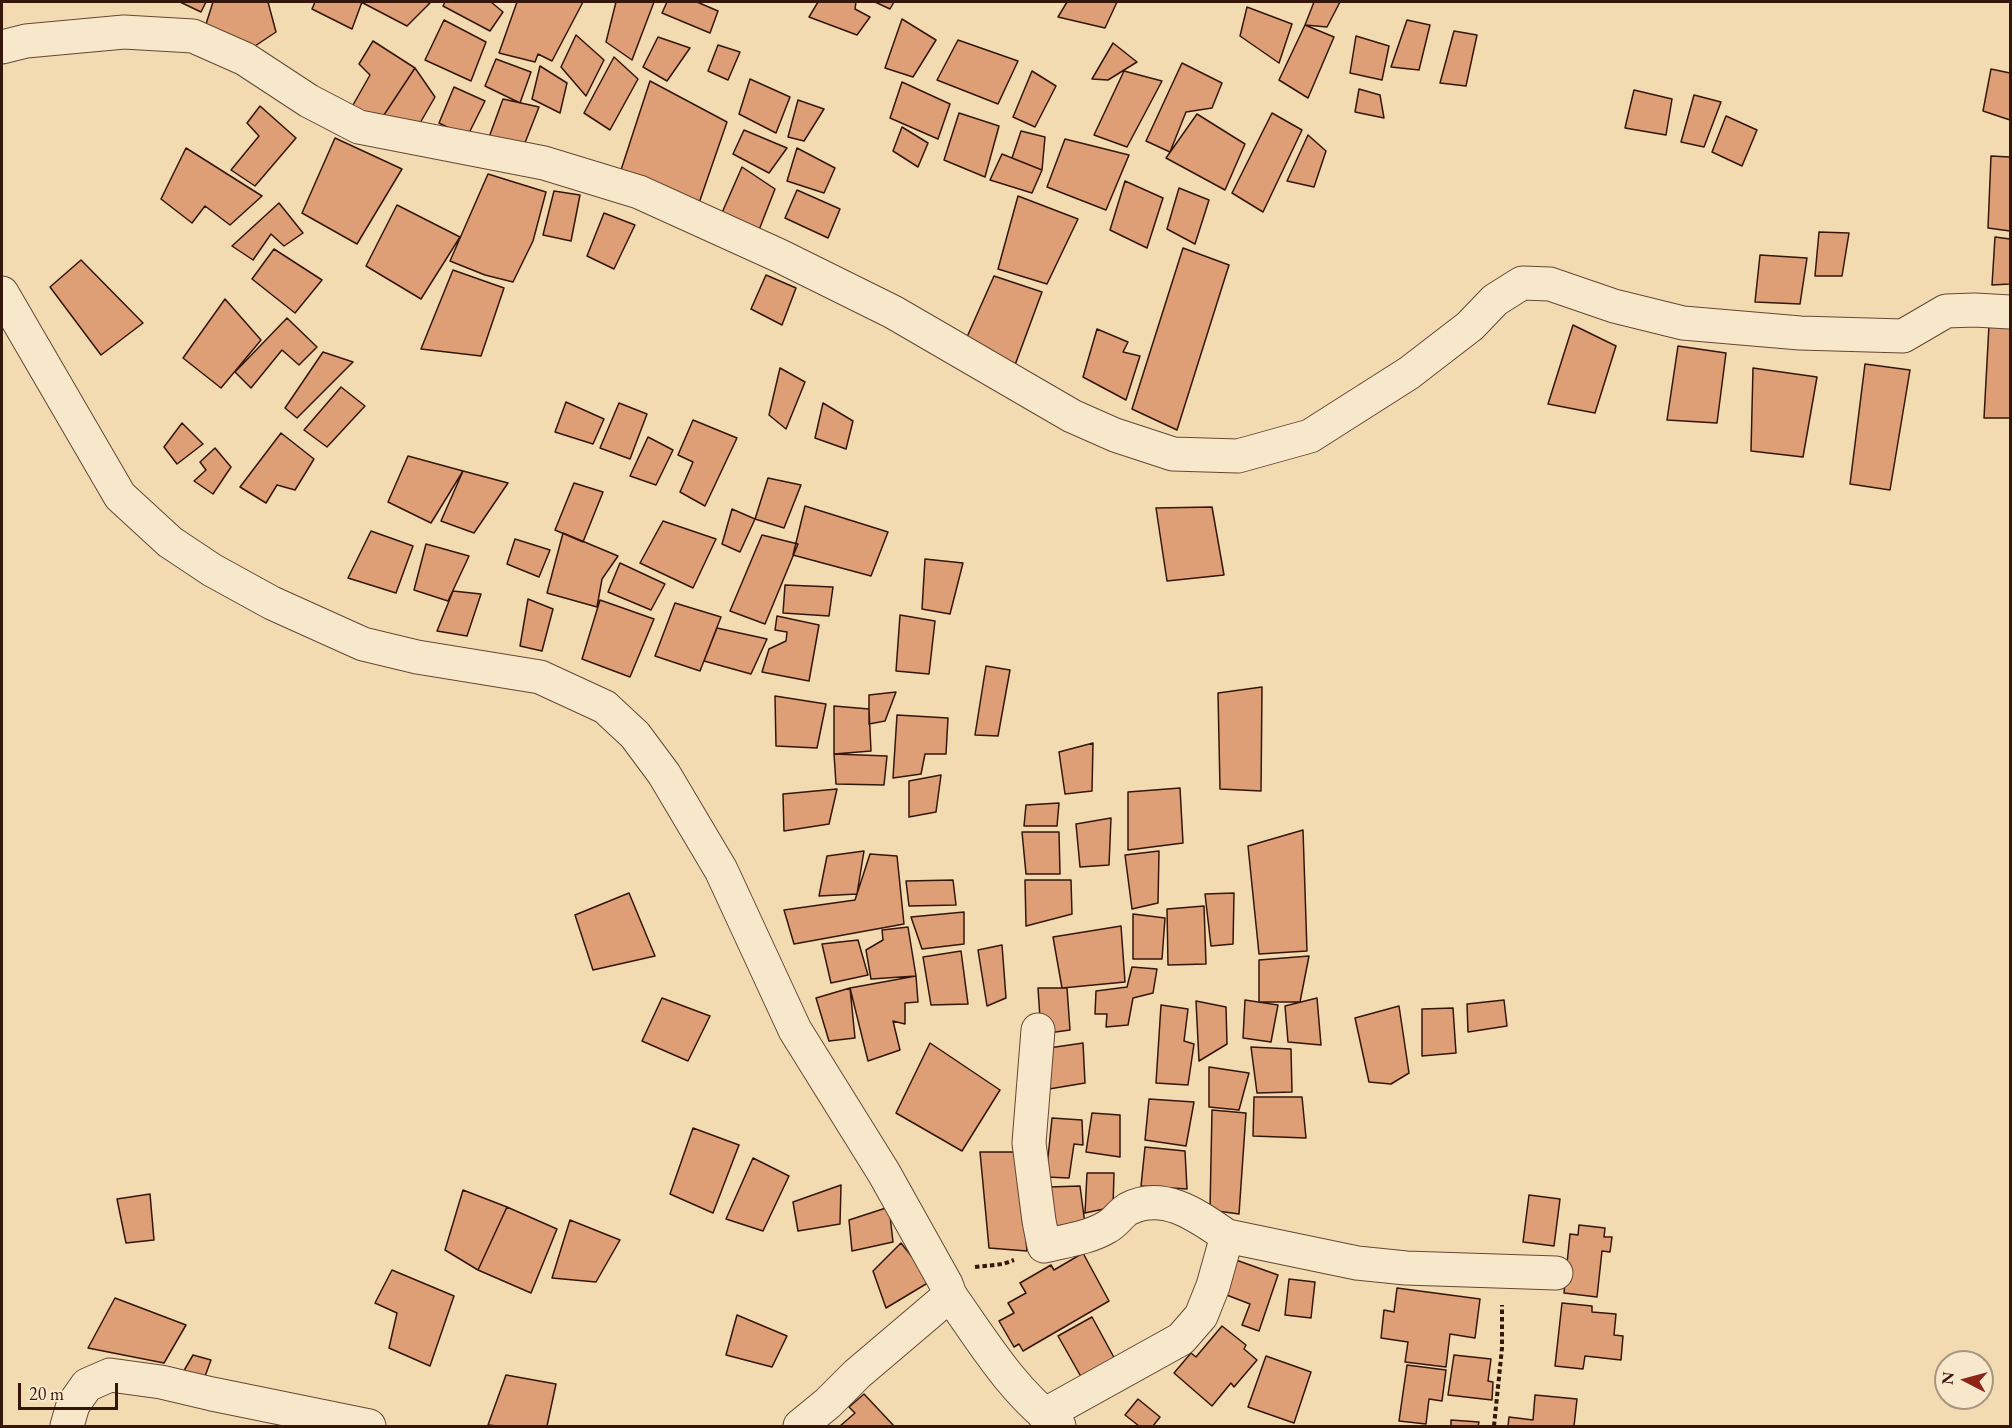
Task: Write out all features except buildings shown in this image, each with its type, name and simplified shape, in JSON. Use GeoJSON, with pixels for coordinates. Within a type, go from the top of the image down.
{"type":"FeatureCollection","features":[{"type":"Feature","properties":{"kind":"street"},"geometry":{"type":"LineString","coordinates":[[2,47],[26,41],[124,32],[193,36],[245,59],[309,101],[359,127],[544,164],[639,192],[780,256],[892,312],[1072,416],[1115,435],[1173,454],[1238,456],[1310,436],[1408,373],[1470,326],[1495,300],[1522,283],[1550,284],[1614,306],[1683,323],[1800,333],[1903,336],[1946,311],[2010,312]]}},
{"type":"Feature","properties":{"kind":"street"},"geometry":{"type":"LineString","coordinates":[[2,293],[120,496],[170,542],[212,570],[272,603],[363,644],[417,657],[478,665],[540,677],[605,707],[635,735],[664,774],[721,870],[795,1030],[884,1173],[950,1295],[1000,1368],[1052,1421],[1181,1339],[1201,1316],[1214,1286],[1227,1236]]}},
{"type":"Feature","properties":{"kind":"street"},"geometry":{"type":"LineString","coordinates":[[1038,1030],[1029,1143],[1044,1246],[1107,1228],[1128,1209],[1145,1203],[1167,1203],[1196,1215],[1227,1236],[1357,1263],[1406,1268],[1556,1273]]}},
{"type":"Feature","properties":{"kind":"street"},"geometry":{"type":"LineString","coordinates":[[801,1426],[857,1374],[950,1295]]}},
{"type":"Feature","properties":{"kind":"street"},"geometry":{"type":"LineString","coordinates":[[67,1426],[73,1405],[87,1385],[110,1375],[161,1382],[369,1426]]}},
{"type":"Feature","properties":{"kind":"path"},"geometry":{"type":"LineString","coordinates":[[971,1269],[978,1265],[1003,1264],[1044,1246]]}},
{"type":"Feature","properties":{"kind":"path"},"geometry":{"type":"LineString","coordinates":[[1494,1426],[1502,1348],[1501,1310],[1507,1272]]}}]}
